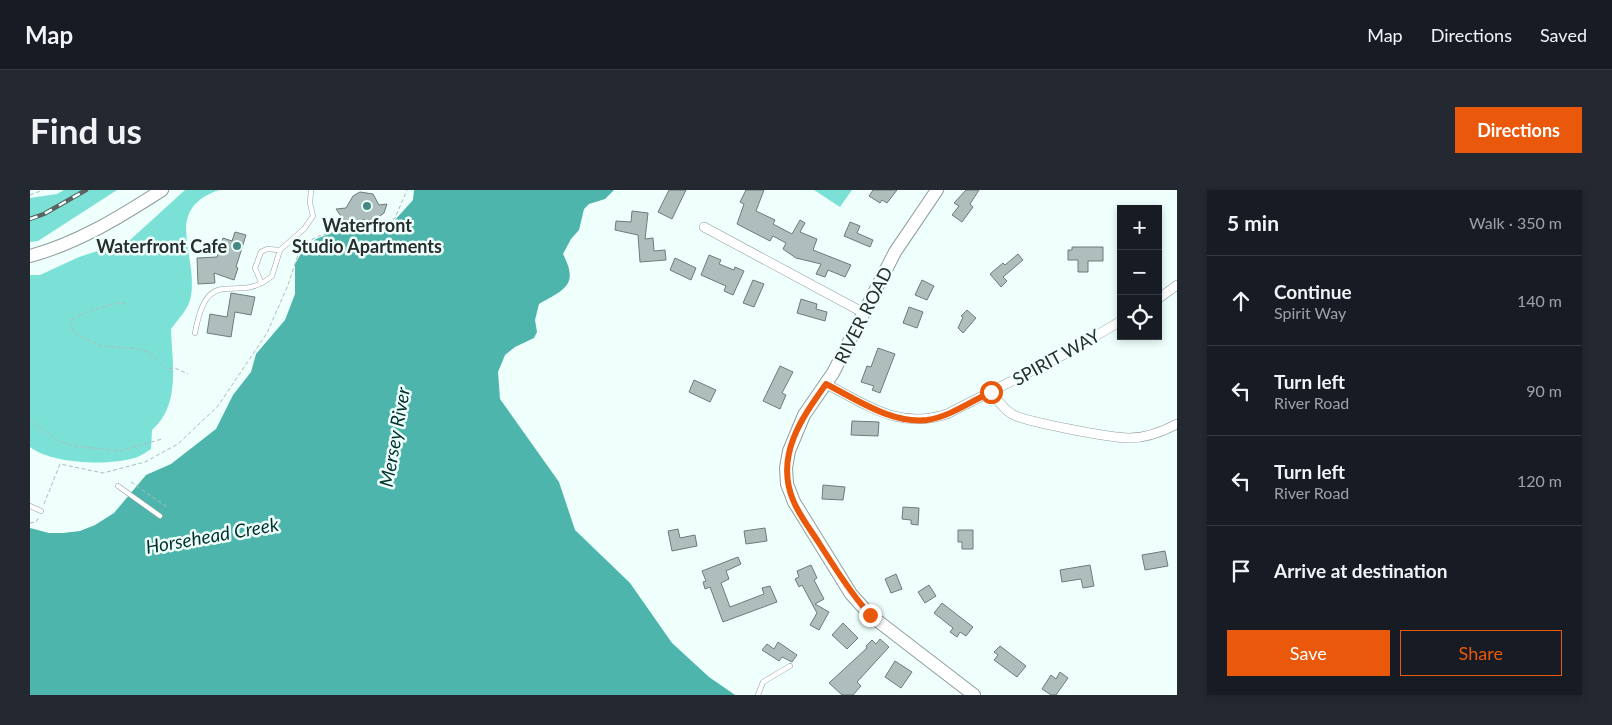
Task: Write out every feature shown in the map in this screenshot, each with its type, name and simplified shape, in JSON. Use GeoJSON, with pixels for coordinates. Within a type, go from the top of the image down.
{"type":"FeatureCollection","features":[{"type":"Feature","properties":{"kind":"main road"},"geometry":{"type":"LineString","coordinates":[[30,256],[55,248],[113,221],[162,190]]}},
{"type":"Feature","properties":{"kind":"main road","name":"RIVER ROAD"},"geometry":{"type":"LineString","coordinates":[[937,190],[895,252],[826,384],[804,415],[789,451],[786,468],[787,484],[794,502],[851,594],[870,615],[974,695]]}},
{"type":"Feature","properties":{"kind":"street"},"geometry":{"type":"LineString","coordinates":[[704,227],[864,313]]}},
{"type":"Feature","properties":{"kind":"street"},"geometry":{"type":"LineString","coordinates":[[1162,296],[1177,285]]}},
{"type":"Feature","properties":{"kind":"street","name":"SPIRIT WAY"},"geometry":{"type":"LineString","coordinates":[[826,384],[891,416],[910,420],[928,420],[947,414],[991,392],[1063,355],[1117,323]]}},
{"type":"Feature","properties":{"kind":"street"},"geometry":{"type":"LineString","coordinates":[[991,392],[1003,408],[1013,415],[1030,421],[1129,438],[1157,434],[1177,424]]}},
{"type":"Feature","properties":{"kind":"lane"},"geometry":{"type":"LineString","coordinates":[[195,333],[199,309],[206,298],[215,290],[251,287],[272,276],[280,250],[310,222],[312,216],[310,203],[312,190]]}},
{"type":"Feature","properties":{"kind":"lane"},"geometry":{"type":"LineString","coordinates":[[261,282],[256,268],[261,252],[267,249],[280,250]]}},
{"type":"Feature","properties":{"kind":"lane"},"geometry":{"type":"LineString","coordinates":[[118,486],[160,516]]}},
{"type":"Feature","properties":{"kind":"lane"},"geometry":{"type":"LineString","coordinates":[[30,506],[42,510]]}},
{"type":"Feature","properties":{"kind":"lane"},"geometry":{"type":"LineString","coordinates":[[758,695],[763,682],[790,666]]}},
{"type":"Feature","properties":{"kind":"path"},"geometry":{"type":"LineString","coordinates":[[30,195],[43,190]]}},
{"type":"Feature","properties":{"kind":"path"},"geometry":{"type":"LineString","coordinates":[[30,522],[36,522],[60,464],[103,473],[145,462],[178,444],[202,424],[218,406],[267,333],[288,285],[298,255],[307,242],[319,236],[339,231],[380,227],[395,218],[407,190]]}},
{"type":"Feature","properties":{"kind":"path"},"geometry":{"type":"LineString","coordinates":[[125,303],[107,305],[71,320],[74,333],[108,347],[139,349],[150,353],[166,369],[175,368],[188,374]]}},
{"type":"Feature","properties":{"kind":"path"},"geometry":{"type":"LineString","coordinates":[[30,420],[59,441],[74,446],[120,451],[162,439]]}},
{"type":"Feature","properties":{"kind":"path"},"geometry":{"type":"LineString","coordinates":[[131,482],[167,507]]}},
{"type":"Feature","properties":{"kind":"shaded area"},"geometry":{"type":"Polygon","coordinates":[[[64,190],[117,190],[38,241],[30,242],[30,198],[57,194],[64,190]]]}},
{"type":"Feature","properties":{"kind":"shaded area"},"geometry":{"type":"Polygon","coordinates":[[[185,190],[219,190],[202,199],[192,209],[187,221],[186,234],[192,280],[191,296],[186,310],[171,329],[173,382],[171,396],[161,420],[152,430],[151,449],[141,456],[123,461],[95,463],[66,460],[40,453],[30,447],[30,275],[40,275],[79,257],[129,241],[185,190]]]}},
{"type":"Feature","properties":{"kind":"shaded area"},"geometry":{"type":"Polygon","coordinates":[[[814,190],[852,190],[840,207],[814,190]]]}},
{"type":"Feature","properties":{"kind":"water"},"geometry":{"type":"Polygon","coordinates":[[[414,190],[614,190],[605,199],[589,204],[584,209],[579,230],[571,239],[563,254],[570,273],[567,285],[539,304],[535,320],[537,332],[534,338],[515,347],[505,355],[498,372],[500,399],[559,482],[575,530],[630,583],[672,643],[709,677],[735,695],[30,695],[30,528],[49,533],[63,533],[80,531],[95,525],[114,513],[146,475],[171,464],[216,429],[233,395],[251,372],[256,354],[285,320],[295,294],[295,264],[303,250],[316,239],[339,230],[369,229],[394,221],[413,200],[414,190]]]}},
{"type":"Feature","properties":{"kind":"building"},"geometry":{"type":"Polygon","coordinates":[[[669,190],[686,190],[672,219],[658,212],[669,190]]]}},
{"type":"Feature","properties":{"kind":"building"},"geometry":{"type":"Polygon","coordinates":[[[746,190],[764,190],[756,211],[775,220],[773,224],[792,234],[800,220],[805,223],[800,232],[817,239],[813,250],[851,265],[845,277],[828,270],[825,277],[816,274],[821,264],[796,258],[783,249],[786,243],[773,236],[770,241],[737,224],[744,204],[740,202],[746,190]]]}},
{"type":"Feature","properties":{"kind":"building"},"geometry":{"type":"Polygon","coordinates":[[[873,190],[897,190],[887,203],[882,200],[880,203],[869,196],[873,190]]]}},
{"type":"Feature","properties":{"kind":"building"},"geometry":{"type":"Polygon","coordinates":[[[966,190],[979,190],[970,204],[973,207],[962,222],[952,215],[959,206],[954,203],[966,190]]]}},
{"type":"Feature","properties":{"kind":"building","name":"Waterfront Studio Apartments"},"geometry":{"type":"Polygon","coordinates":[[[360,192],[373,194],[379,205],[387,204],[384,213],[376,219],[348,221],[343,219],[336,209],[346,208],[353,196],[360,192]]]}},
{"type":"Feature","properties":{"kind":"building"},"geometry":{"type":"Polygon","coordinates":[[[632,211],[648,213],[645,239],[653,238],[654,251],[665,250],[666,260],[640,262],[638,235],[615,230],[616,221],[631,222],[632,211]]]}},
{"type":"Feature","properties":{"kind":"building"},"geometry":{"type":"Polygon","coordinates":[[[850,222],[860,226],[857,233],[873,240],[870,247],[844,236],[850,222]]]}},
{"type":"Feature","properties":{"kind":"building"},"geometry":{"type":"Polygon","coordinates":[[[235,232],[246,235],[234,280],[214,273],[215,283],[198,284],[197,258],[217,257],[223,238],[232,241],[235,232]]]}},
{"type":"Feature","properties":{"kind":"building"},"geometry":{"type":"Polygon","coordinates":[[[1072,247],[1103,247],[1103,261],[1088,261],[1088,272],[1078,272],[1078,260],[1068,260],[1068,250],[1072,250],[1072,247]]]}},
{"type":"Feature","properties":{"kind":"building"},"geometry":{"type":"Polygon","coordinates":[[[1018,254],[1023,260],[1003,277],[1007,281],[1001,287],[990,274],[1018,254]]]}},
{"type":"Feature","properties":{"kind":"building"},"geometry":{"type":"Polygon","coordinates":[[[709,255],[721,260],[719,264],[734,270],[735,267],[744,271],[733,295],[724,291],[726,286],[701,275],[709,255]]]}},
{"type":"Feature","properties":{"kind":"building"},"geometry":{"type":"Polygon","coordinates":[[[675,258],[696,268],[691,280],[670,270],[675,258]]]}},
{"type":"Feature","properties":{"kind":"building"},"geometry":{"type":"Polygon","coordinates":[[[753,280],[764,284],[754,307],[743,303],[753,280]]]}},
{"type":"Feature","properties":{"kind":"building"},"geometry":{"type":"Polygon","coordinates":[[[922,280],[934,286],[927,300],[915,295],[922,280]]]}},
{"type":"Feature","properties":{"kind":"building"},"geometry":{"type":"Polygon","coordinates":[[[231,293],[255,297],[251,315],[235,312],[231,337],[207,333],[210,314],[227,317],[231,293]]]}},
{"type":"Feature","properties":{"kind":"building"},"geometry":{"type":"Polygon","coordinates":[[[801,299],[817,304],[816,309],[827,312],[825,321],[797,313],[801,299]]]}},
{"type":"Feature","properties":{"kind":"building"},"geometry":{"type":"Polygon","coordinates":[[[909,307],[923,312],[917,328],[903,323],[909,307]]]}},
{"type":"Feature","properties":{"kind":"building"},"geometry":{"type":"Polygon","coordinates":[[[967,310],[976,318],[963,333],[958,328],[963,317],[961,316],[967,310]]]}},
{"type":"Feature","properties":{"kind":"building"},"geometry":{"type":"Polygon","coordinates":[[[878,348],[895,354],[880,393],[872,390],[874,386],[861,382],[867,366],[871,367],[878,348]]]}},
{"type":"Feature","properties":{"kind":"building"},"geometry":{"type":"Polygon","coordinates":[[[780,366],[793,372],[782,393],[786,395],[780,409],[763,401],[780,366]]]}},
{"type":"Feature","properties":{"kind":"building"},"geometry":{"type":"Polygon","coordinates":[[[694,380],[716,390],[710,402],[689,392],[694,380]]]}},
{"type":"Feature","properties":{"kind":"building"},"geometry":{"type":"Polygon","coordinates":[[[852,421],[879,422],[878,436],[851,435],[852,421]]]}},
{"type":"Feature","properties":{"kind":"building"},"geometry":{"type":"Polygon","coordinates":[[[823,485],[845,487],[843,500],[822,499],[823,485]]]}},
{"type":"Feature","properties":{"kind":"building"},"geometry":{"type":"Polygon","coordinates":[[[903,507],[919,508],[918,525],[911,524],[911,520],[902,519],[903,507]]]}},
{"type":"Feature","properties":{"kind":"building"},"geometry":{"type":"Polygon","coordinates":[[[765,528],[767,541],[746,544],[744,531],[765,528]]]}},
{"type":"Feature","properties":{"kind":"building"},"geometry":{"type":"Polygon","coordinates":[[[678,529],[680,538],[695,535],[697,546],[672,551],[668,531],[678,529]]]}},
{"type":"Feature","properties":{"kind":"building"},"geometry":{"type":"Polygon","coordinates":[[[958,530],[973,530],[973,549],[962,549],[962,542],[958,542],[958,530]]]}},
{"type":"Feature","properties":{"kind":"building"},"geometry":{"type":"Polygon","coordinates":[[[1165,551],[1168,566],[1145,570],[1142,555],[1165,551]]]}},
{"type":"Feature","properties":{"kind":"building"},"geometry":{"type":"Polygon","coordinates":[[[738,557],[741,564],[726,571],[729,579],[721,583],[730,607],[764,594],[762,588],[770,586],[777,602],[723,622],[710,587],[705,589],[703,582],[706,581],[702,571],[738,557]]]}},
{"type":"Feature","properties":{"kind":"building"},"geometry":{"type":"Polygon","coordinates":[[[811,565],[817,578],[814,580],[824,599],[815,604],[829,612],[819,630],[810,625],[817,613],[802,585],[799,587],[795,579],[799,577],[797,571],[811,565]]]}},
{"type":"Feature","properties":{"kind":"building"},"geometry":{"type":"Polygon","coordinates":[[[1090,565],[1094,586],[1083,588],[1081,579],[1062,582],[1060,570],[1090,565]]]}},
{"type":"Feature","properties":{"kind":"building"},"geometry":{"type":"Polygon","coordinates":[[[896,574],[902,589],[891,593],[885,579],[896,574]]]}},
{"type":"Feature","properties":{"kind":"building"},"geometry":{"type":"Polygon","coordinates":[[[929,585],[936,596],[925,603],[918,592],[929,585]]]}},
{"type":"Feature","properties":{"kind":"building"},"geometry":{"type":"Polygon","coordinates":[[[942,603],[973,627],[966,636],[960,632],[957,637],[950,632],[953,628],[934,613],[942,603]]]}},
{"type":"Feature","properties":{"kind":"building"},"geometry":{"type":"Polygon","coordinates":[[[843,623],[858,638],[847,649],[832,635],[843,623]]]}},
{"type":"Feature","properties":{"kind":"building"},"geometry":{"type":"Polygon","coordinates":[[[880,639],[889,647],[857,682],[861,686],[853,695],[842,695],[829,683],[867,648],[866,646],[872,640],[876,644],[880,639]]]}},
{"type":"Feature","properties":{"kind":"building"},"geometry":{"type":"Polygon","coordinates":[[[778,642],[797,655],[792,662],[782,657],[779,661],[762,650],[767,644],[774,649],[778,642]]]}},
{"type":"Feature","properties":{"kind":"building"},"geometry":{"type":"Polygon","coordinates":[[[1000,646],[1026,666],[1017,677],[994,660],[998,655],[994,652],[1000,646]]]}},
{"type":"Feature","properties":{"kind":"building"},"geometry":{"type":"Polygon","coordinates":[[[895,661],[912,672],[901,688],[885,677],[895,661]]]}},
{"type":"Feature","properties":{"kind":"building"},"geometry":{"type":"Polygon","coordinates":[[[1060,672],[1068,678],[1056,695],[1051,695],[1042,689],[1051,675],[1056,679],[1060,672]]]}},
{"type":"Feature","properties":{"kind":"railway"},"geometry":{"type":"LineString","coordinates":[[30,219],[44,214],[86,190]]}},
{"type":"Feature","properties":{"kind":"place","name":"Waterfront Studio Apartments"},"geometry":{"type":"Point","coordinates":[367,206]}},
{"type":"Feature","properties":{"kind":"place","name":"Waterfront Cafe"},"geometry":{"type":"Point","coordinates":[237,246]}},
{"type":"Feature","properties":{"kind":"route"},"geometry":{"type":"LineString","coordinates":[[870,615],[851,594],[840,577],[794,502],[787,484],[786,468],[789,451],[792,439],[804,415],[826,384],[891,416],[910,420],[928,420],[947,414],[991,392]]}},
{"type":"Feature","properties":{"kind":"water label","name":"Mersey River"},"geometry":{"type":"Point","coordinates":[394,437]}},
{"type":"Feature","properties":{"kind":"water label","name":"Horsehead Creek"},"geometry":{"type":"Point","coordinates":[212,535]}}]}
